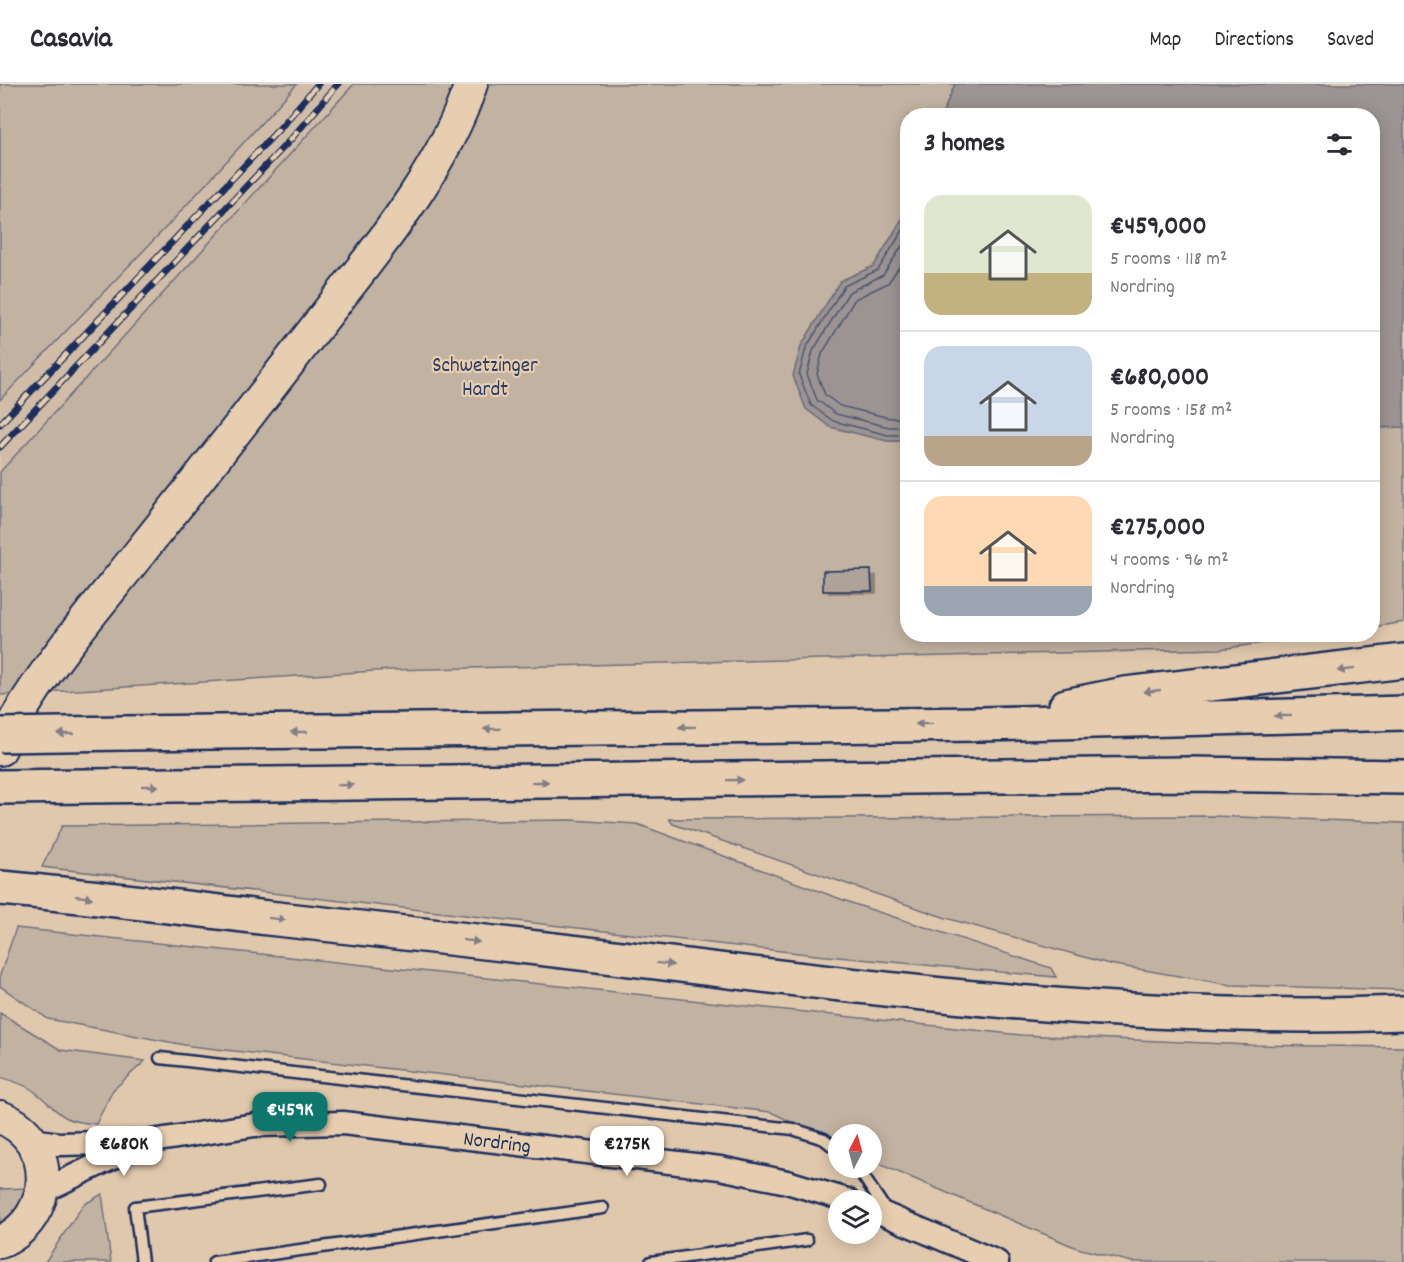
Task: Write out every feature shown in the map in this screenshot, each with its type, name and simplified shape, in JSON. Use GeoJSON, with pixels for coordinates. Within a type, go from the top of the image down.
{"type":"FeatureCollection","features":[{"type":"Feature","properties":{"kind":"highway"},"geometry":{"type":"LineString","coordinates":[[982,724],[1125,694],[1404,662]]}},
{"type":"Feature","properties":{"kind":"highway"},"geometry":{"type":"LineString","coordinates":[[0,735],[982,724],[1404,713]]}},
{"type":"Feature","properties":{"kind":"highway"},"geometry":{"type":"LineString","coordinates":[[0,787],[1188,774],[1404,777]]}},
{"type":"Feature","properties":{"kind":"highway"},"geometry":{"type":"LineString","coordinates":[[13,889],[786,979],[966,997],[1099,1007],[1330,1016],[1404,1013]]}},
{"type":"Feature","properties":{"kind":"main road"},"geometry":{"type":"LineString","coordinates":[[0,749],[14,721],[69,642],[385,239],[439,153],[471,84]]}},
{"type":"Feature","properties":{"kind":"main road"},"geometry":{"type":"LineString","coordinates":[[0,1117],[19,1127],[32,1140],[40,1156],[44,1173],[44,1191],[38,1207],[29,1222],[1,1245]]}},
{"type":"Feature","properties":{"kind":"street","name":"Nordring"},"geometry":{"type":"LineString","coordinates":[[32,1140],[59,1144],[145,1142],[255,1125],[343,1124],[720,1168],[787,1182],[828,1194]]}},
{"type":"Feature","properties":{"kind":"street","name":"Nordring"},"geometry":{"type":"LineString","coordinates":[[44,1191],[145,1142]]}},
{"type":"Feature","properties":{"kind":"street"},"geometry":{"type":"LineString","coordinates":[[882,1213],[997,1262]]}},
{"type":"Feature","properties":{"kind":"lane"},"geometry":{"type":"LineString","coordinates":[[160,1058],[793,1129],[828,1142]]}},
{"type":"Feature","properties":{"kind":"lane"},"geometry":{"type":"LineString","coordinates":[[142,1262],[135,1207],[321,1184]]}},
{"type":"Feature","properties":{"kind":"lane"},"geometry":{"type":"LineString","coordinates":[[214,1262],[603,1208]]}},
{"type":"Feature","properties":{"kind":"lane"},"geometry":{"type":"LineString","coordinates":[[651,1262],[807,1240]]}},
{"type":"Feature","properties":{"kind":"shaded area"},"geometry":{"type":"Polygon","coordinates":[[[297,84],[354,84],[0,472],[0,400],[172,221],[297,84]]]}},
{"type":"Feature","properties":{"kind":"green space"},"geometry":{"type":"Polygon","coordinates":[[[0,84],[297,84],[172,221],[0,400],[0,84]]]}},
{"type":"Feature","properties":{"kind":"green space","name":"Schwetzinger Hardt"},"geometry":{"type":"Polygon","coordinates":[[[354,84],[955,84],[945,108],[900,108],[900,223],[874,266],[840,281],[887,441],[900,441],[900,642],[1270,642],[1220,649],[391,670],[0,695],[0,472],[354,84]]]}},
{"type":"Feature","properties":{"kind":"green space"},"geometry":{"type":"Polygon","coordinates":[[[1404,427],[1404,622],[1380,626],[1380,428],[1404,427]]]}},
{"type":"Feature","properties":{"kind":"green space"},"geometry":{"type":"Polygon","coordinates":[[[1212,816],[1404,823],[1404,990],[1231,985],[1109,964],[946,918],[673,824],[669,819],[1212,816]]]}},
{"type":"Feature","properties":{"kind":"green space"},"geometry":{"type":"Polygon","coordinates":[[[571,820],[637,824],[857,905],[1051,968],[1056,977],[816,955],[42,867],[62,826],[571,820]]]}},
{"type":"Feature","properties":{"kind":"green space"},"geometry":{"type":"Polygon","coordinates":[[[16,928],[1021,1035],[1251,1045],[1404,1047],[1404,1262],[1132,1262],[1077,1248],[882,1165],[882,1124],[828,1124],[828,1140],[771,1112],[190,1046],[48,1019],[0,986],[0,975],[16,928]]]}},
{"type":"Feature","properties":{"kind":"green space"},"geometry":{"type":"Polygon","coordinates":[[[0,1013],[61,1050],[145,1061],[113,1090],[96,1124],[74,1121],[61,1115],[31,1089],[0,1077],[0,1013]]]}},
{"type":"Feature","properties":{"kind":"green space"},"geometry":{"type":"Polygon","coordinates":[[[29,1188],[18,1211],[0,1225],[0,1189],[29,1188]]]}},
{"type":"Feature","properties":{"kind":"green space"},"geometry":{"type":"Polygon","coordinates":[[[102,1194],[111,1262],[45,1262],[83,1205],[102,1194]]]}},
{"type":"Feature","properties":{"kind":"water"},"geometry":{"type":"Polygon","coordinates":[[[955,84],[1404,84],[1404,427],[1380,428],[1380,108],[945,108],[955,84]]]}},
{"type":"Feature","properties":{"kind":"water"},"geometry":{"type":"Polygon","coordinates":[[[900,223],[900,441],[887,441],[830,427],[806,409],[793,376],[801,346],[840,281],[874,266],[900,223]]]}},
{"type":"Feature","properties":{"kind":"building"},"geometry":{"type":"Polygon","coordinates":[[[871,570],[872,591],[823,591],[823,571],[871,570]]]}},
{"type":"Feature","properties":{"kind":"railway"},"geometry":{"type":"LineString","coordinates":[[0,424],[280,128],[318,84]]}},
{"type":"Feature","properties":{"kind":"railway"},"geometry":{"type":"LineString","coordinates":[[0,447],[292,138],[338,84]]}}]}
